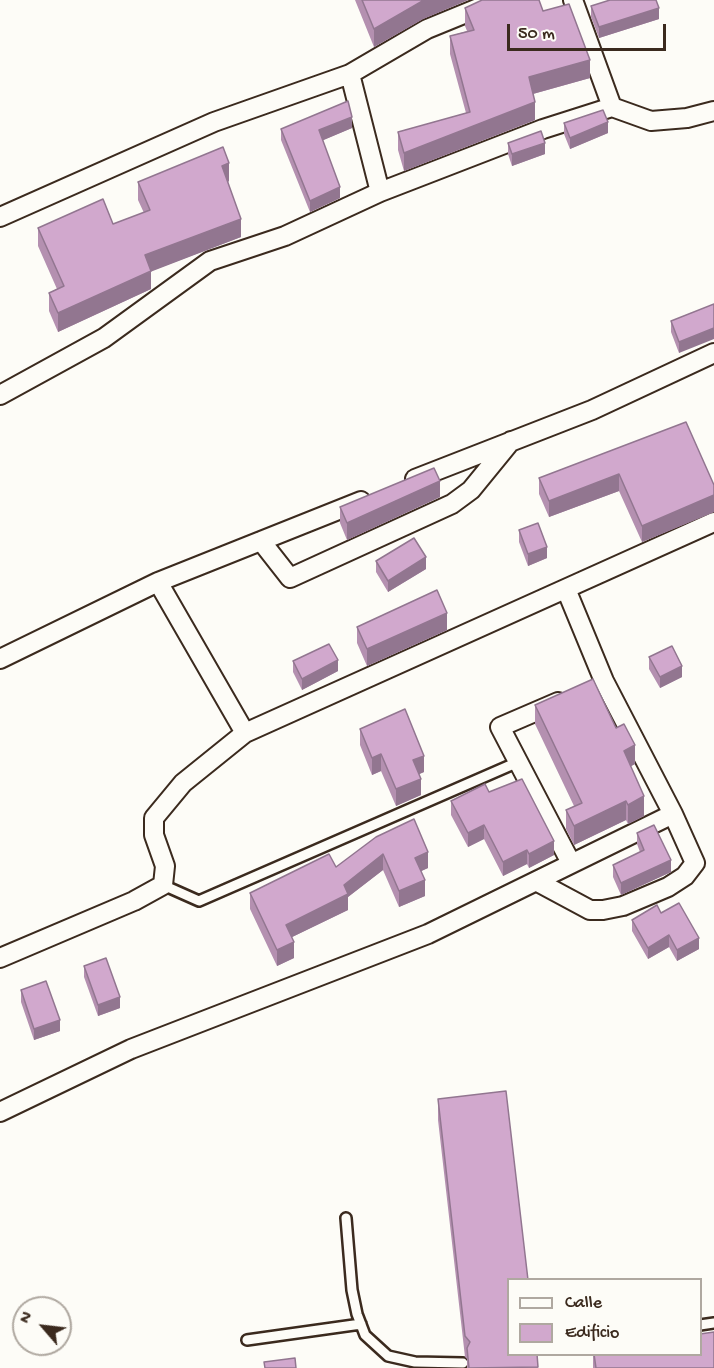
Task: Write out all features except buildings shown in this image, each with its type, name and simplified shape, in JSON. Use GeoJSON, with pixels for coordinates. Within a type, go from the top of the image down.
{"type":"FeatureCollection","features":[{"type":"Feature","properties":{"kind":"street"},"geometry":{"type":"LineString","coordinates":[[0,217],[214,122],[350,74],[427,29],[498,0]]}},
{"type":"Feature","properties":{"kind":"street"},"geometry":{"type":"LineString","coordinates":[[573,0],[612,107]]}},
{"type":"Feature","properties":{"kind":"street"},"geometry":{"type":"LineString","coordinates":[[350,74],[381,192]]}},
{"type":"Feature","properties":{"kind":"street"},"geometry":{"type":"LineString","coordinates":[[0,395],[104,338],[210,261],[285,236],[381,192],[543,129],[612,107],[651,121],[687,118],[714,111]]}},
{"type":"Feature","properties":{"kind":"street"},"geometry":{"type":"LineString","coordinates":[[402,484],[592,410],[714,352]]}},
{"type":"Feature","properties":{"kind":"street"},"geometry":{"type":"LineString","coordinates":[[261,540],[290,578],[452,504],[471,490],[511,441]]}},
{"type":"Feature","properties":{"kind":"street"},"geometry":{"type":"LineString","coordinates":[[0,659],[158,582],[381,493]]}},
{"type":"Feature","properties":{"kind":"street"},"geometry":{"type":"LineString","coordinates":[[0,958],[134,901],[163,885],[165,866],[154,835],[154,818],[183,783],[245,733],[714,522]]}},
{"type":"Feature","properties":{"kind":"street"},"geometry":{"type":"LineString","coordinates":[[158,582],[245,733]]}},
{"type":"Feature","properties":{"kind":"street"},"geometry":{"type":"LineString","coordinates":[[536,881],[590,910],[623,906],[668,887],[685,876],[694,863],[673,814],[604,681],[566,589]]}},
{"type":"Feature","properties":{"kind":"street"},"geometry":{"type":"LineString","coordinates":[[571,863],[500,727],[604,681]]}},
{"type":"Feature","properties":{"kind":"street"},"geometry":{"type":"LineString","coordinates":[[0,1112],[131,1049],[428,934],[673,814]]}},
{"type":"Feature","properties":{"kind":"lane"},"geometry":{"type":"LineString","coordinates":[[163,885],[199,901],[518,762]]}},
{"type":"Feature","properties":{"kind":"lane"},"geometry":{"type":"LineString","coordinates":[[346,1218],[352,1290],[365,1335],[388,1356],[415,1362],[463,1363]]}},
{"type":"Feature","properties":{"kind":"lane"},"geometry":{"type":"LineString","coordinates":[[247,1340],[361,1324]]}}]}
